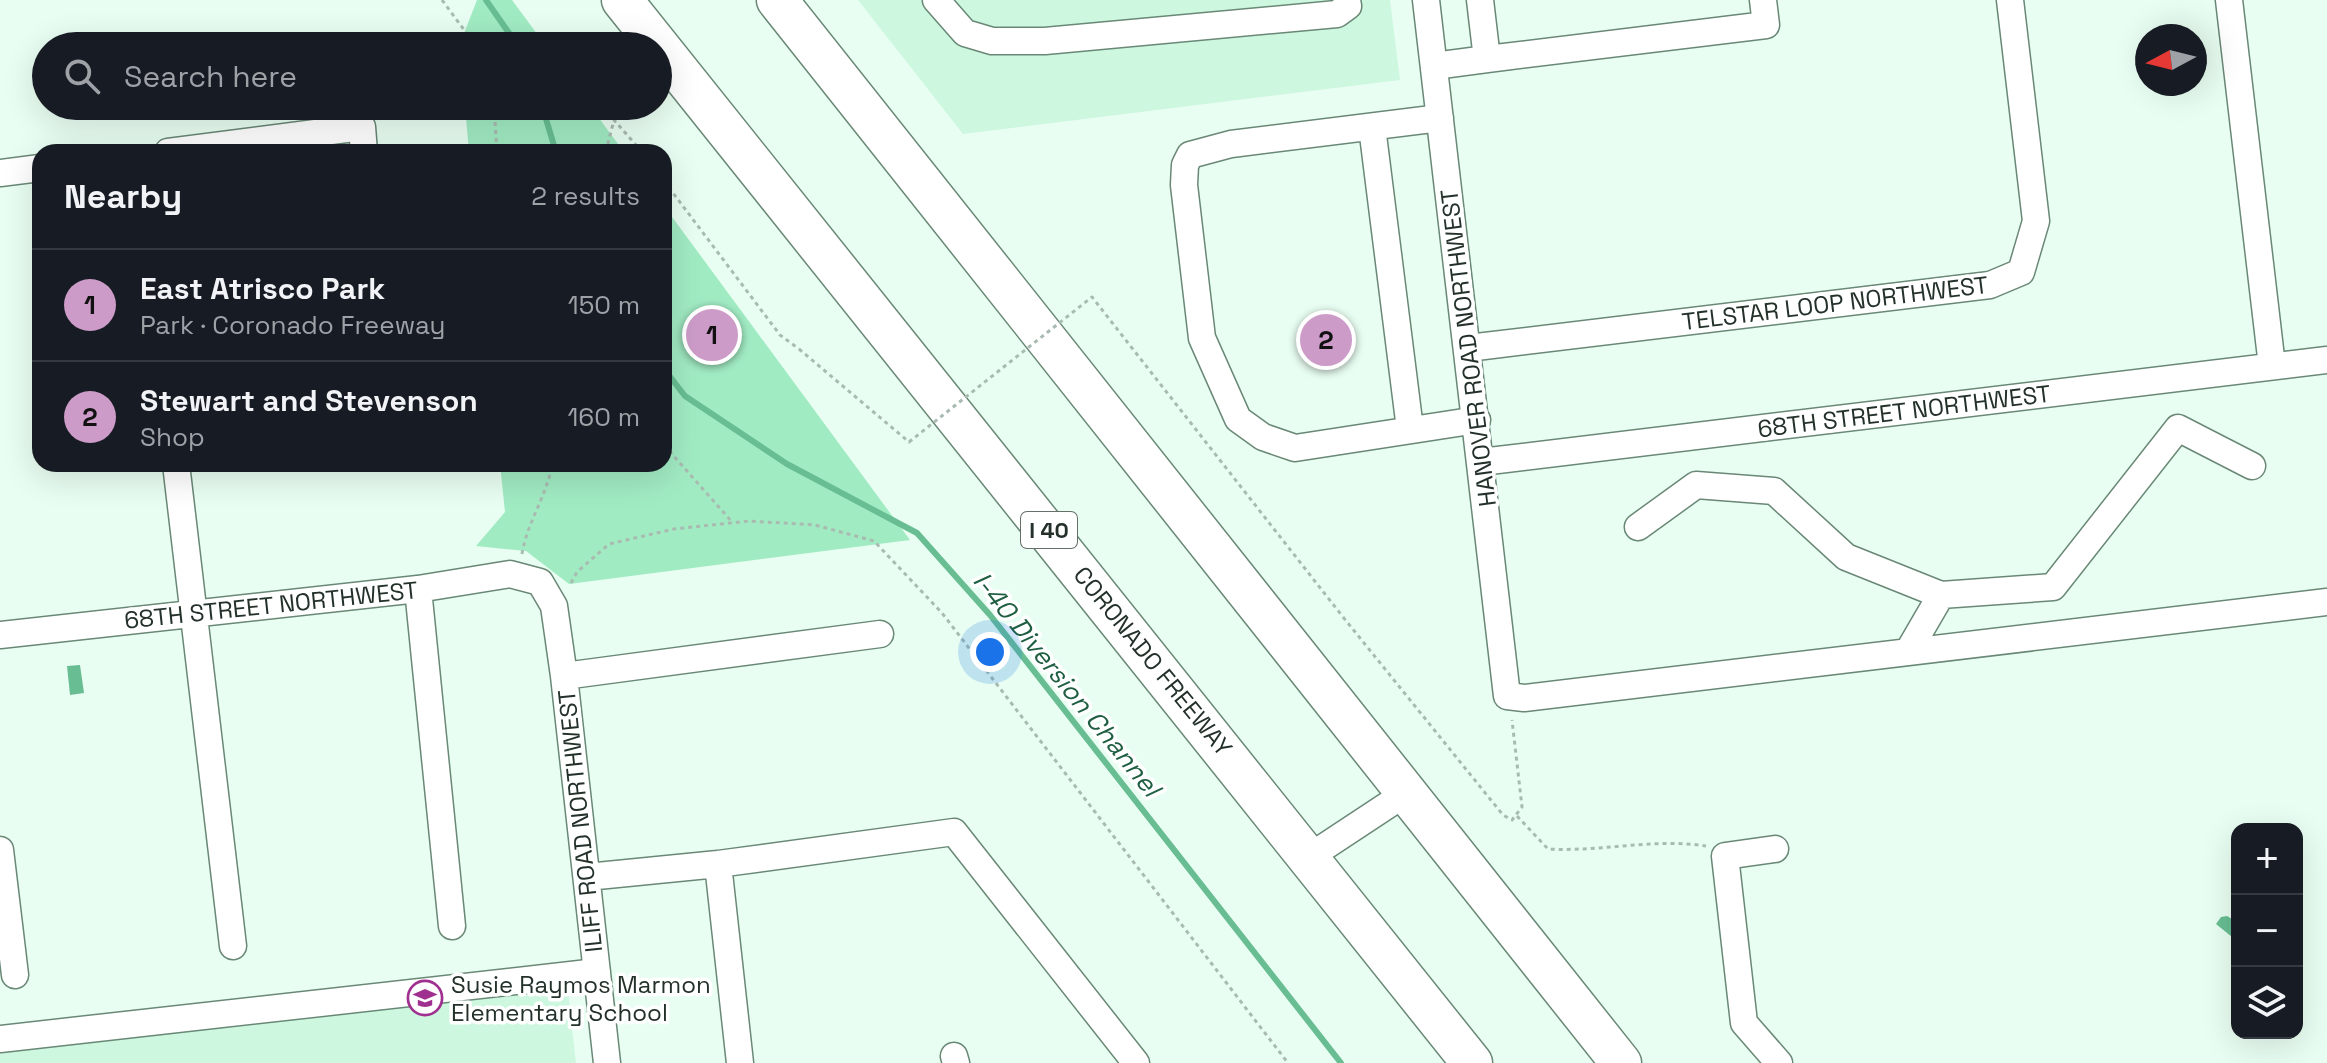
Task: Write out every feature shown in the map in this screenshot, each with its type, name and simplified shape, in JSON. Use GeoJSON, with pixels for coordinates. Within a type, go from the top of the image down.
{"type":"FeatureCollection","features":[{"type":"Feature","properties":{"kind":"highway","name":"CORONADO FREEWAY"},"geometry":{"type":"LineString","coordinates":[[622,0],[648,32]]}},
{"type":"Feature","properties":{"kind":"highway"},"geometry":{"type":"LineString","coordinates":[[777,0],[1621,1063]]}},
{"type":"Feature","properties":{"kind":"highway","name":"CORONADO FREEWAY"},"geometry":{"type":"LineString","coordinates":[[672,62],[1472,1063]]}},
{"type":"Feature","properties":{"kind":"street"},"geometry":{"type":"LineString","coordinates":[[936,0],[965,33],[992,41],[1045,41],[1337,14],[1348,6],[1347,0]]}},
{"type":"Feature","properties":{"kind":"street","name":"HANOVER ROAD NORTHWEST"},"geometry":{"type":"LineString","coordinates":[[1426,0],[1507,696]]}},
{"type":"Feature","properties":{"kind":"street"},"geometry":{"type":"LineString","coordinates":[[1480,0],[1487,59]]}},
{"type":"Feature","properties":{"kind":"street"},"geometry":{"type":"LineString","coordinates":[[1434,66],[1766,25],[1763,0]]}},
{"type":"Feature","properties":{"kind":"street","name":"TELSTAR LOOP NORTHWEST"},"geometry":{"type":"LineString","coordinates":[[1468,348],[1990,285],[2021,272],[2036,221],[2010,0]]}},
{"type":"Feature","properties":{"kind":"street"},"geometry":{"type":"LineString","coordinates":[[2229,0],[2272,366]]}},
{"type":"Feature","properties":{"kind":"street"},"geometry":{"type":"LineString","coordinates":[[1440,118],[1231,144],[1190,155],[1185,165],[1184,185],[1200,322],[1202,338],[1238,419],[1263,437],[1295,448],[1477,420]]}},
{"type":"Feature","properties":{"kind":"street"},"geometry":{"type":"LineString","coordinates":[[1372,127],[1410,429]]}},
{"type":"Feature","properties":{"kind":"street"},"geometry":{"type":"LineString","coordinates":[[298,144],[363,140]]}},
{"type":"Feature","properties":{"kind":"street"},"geometry":{"type":"LineString","coordinates":[[0,173],[32,169]]}},
{"type":"Feature","properties":{"kind":"street","name":"68TH STREET NORTHWEST"},"geometry":{"type":"LineString","coordinates":[[1481,462],[2327,360]]}},
{"type":"Feature","properties":{"kind":"street"},"geometry":{"type":"LineString","coordinates":[[1638,527],[1696,485],[1774,491],[1846,557],[1941,595],[2053,587],[2178,428],[2252,466]]}},
{"type":"Feature","properties":{"kind":"street"},"geometry":{"type":"LineString","coordinates":[[177,472],[233,946]]}},
{"type":"Feature","properties":{"kind":"street","name":"68TH STREET NORTHWEST"},"geometry":{"type":"LineString","coordinates":[[0,635],[418,589],[510,574],[540,582]]}},
{"type":"Feature","properties":{"kind":"street","name":"ILIFF ROAD NORTHWEST"},"geometry":{"type":"LineString","coordinates":[[540,582],[554,606],[564,676],[607,1063]]}},
{"type":"Feature","properties":{"kind":"street"},"geometry":{"type":"LineString","coordinates":[[418,589],[452,926]]}},
{"type":"Feature","properties":{"kind":"street"},"geometry":{"type":"LineString","coordinates":[[1909,650],[1941,595]]}},
{"type":"Feature","properties":{"kind":"street"},"geometry":{"type":"LineString","coordinates":[[1507,696],[1524,698],[2327,602]]}},
{"type":"Feature","properties":{"kind":"street"},"geometry":{"type":"LineString","coordinates":[[564,676],[880,634]]}},
{"type":"Feature","properties":{"kind":"street"},"geometry":{"type":"LineString","coordinates":[[1309,857],[1406,793]]}},
{"type":"Feature","properties":{"kind":"street"},"geometry":{"type":"LineString","coordinates":[[587,877],[718,864],[954,832],[1136,1063]]}},
{"type":"Feature","properties":{"kind":"street"},"geometry":{"type":"LineString","coordinates":[[1775,849],[1725,856],[1744,1023],[1779,1063]]}},
{"type":"Feature","properties":{"kind":"street"},"geometry":{"type":"LineString","coordinates":[[0,850],[15,975]]}},
{"type":"Feature","properties":{"kind":"street"},"geometry":{"type":"LineString","coordinates":[[718,864],[740,1063]]}},
{"type":"Feature","properties":{"kind":"street"},"geometry":{"type":"LineString","coordinates":[[0,1039],[597,972]]}},
{"type":"Feature","properties":{"kind":"path"},"geometry":{"type":"LineString","coordinates":[[442,0],[466,32]]}},
{"type":"Feature","properties":{"kind":"path"},"geometry":{"type":"LineString","coordinates":[[495,120],[496,144]]}},
{"type":"Feature","properties":{"kind":"path"},"geometry":{"type":"LineString","coordinates":[[614,120],[635,144]]}},
{"type":"Feature","properties":{"kind":"path"},"geometry":{"type":"LineString","coordinates":[[608,144],[614,120]]}},
{"type":"Feature","properties":{"kind":"path"},"geometry":{"type":"LineString","coordinates":[[672,192],[780,335],[909,442],[1092,297],[1343,617],[1503,815],[1512,820],[1522,807],[1517,744],[1507,696]]}},
{"type":"Feature","properties":{"kind":"path"},"geometry":{"type":"LineString","coordinates":[[672,454],[733,523]]}},
{"type":"Feature","properties":{"kind":"path"},"geometry":{"type":"LineString","coordinates":[[522,554],[551,472]]}},
{"type":"Feature","properties":{"kind":"path"},"geometry":{"type":"LineString","coordinates":[[571,583],[577,572],[609,544],[674,529],[733,523],[815,525],[874,541],[942,613],[1288,1063]]}},
{"type":"Feature","properties":{"kind":"path"},"geometry":{"type":"LineString","coordinates":[[1517,816],[1548,849],[1581,851],[1684,842],[1706,846]]}},
{"type":"Feature","properties":{"kind":"shaded area"},"geometry":{"type":"Polygon","coordinates":[[[477,0],[512,0],[536,32],[464,32],[477,0]]]}},
{"type":"Feature","properties":{"kind":"shaded area"},"geometry":{"type":"Polygon","coordinates":[[[858,0],[1390,0],[1400,80],[963,134],[858,0]]]}},
{"type":"Feature","properties":{"kind":"shaded area"},"geometry":{"type":"Polygon","coordinates":[[[466,120],[600,120],[618,144],[468,144],[466,120]]]}},
{"type":"Feature","properties":{"kind":"shaded area"},"geometry":{"type":"Polygon","coordinates":[[[672,217],[910,540],[569,584],[526,551],[476,546],[505,512],[501,472],[672,472],[672,217]]]}},
{"type":"Feature","properties":{"kind":"shaded area"},"geometry":{"type":"Polygon","coordinates":[[[80,665],[84,693],[70,695],[67,666],[80,665]]]}},
{"type":"Feature","properties":{"kind":"shaded area"},"geometry":{"type":"Polygon","coordinates":[[[2221,917],[2231,918],[2231,936],[2216,924],[2221,917]]]}},
{"type":"Feature","properties":{"kind":"shaded area","name":"Susie Raymos Marmon Elementary School"},"geometry":{"type":"Polygon","coordinates":[[[565,964],[576,1063],[0,1063],[0,1032],[565,964]]]}},
{"type":"Feature","properties":{"kind":"waterway","name":"I-40 Diversion Channel"},"geometry":{"type":"LineString","coordinates":[[486,0],[508,32]]}},
{"type":"Feature","properties":{"kind":"waterway","name":"I-40 Diversion Channel"},"geometry":{"type":"LineString","coordinates":[[546,120],[554,144]]}},
{"type":"Feature","properties":{"kind":"waterway","name":"I-40 Diversion Channel"},"geometry":{"type":"LineString","coordinates":[[672,379],[685,396],[787,464],[917,533],[990,615],[1341,1063]]}},
{"type":"Feature","properties":{"kind":"place","name":"East Atrisco Park"},"geometry":{"type":"Point","coordinates":[712,335]}},
{"type":"Feature","properties":{"kind":"place","name":"Stewart and Stevenson"},"geometry":{"type":"Point","coordinates":[1326,340]}},
{"type":"Feature","properties":{"kind":"place","name":"Susie Raymos Marmon Elementary School"},"geometry":{"type":"Point","coordinates":[425,998]}}]}
